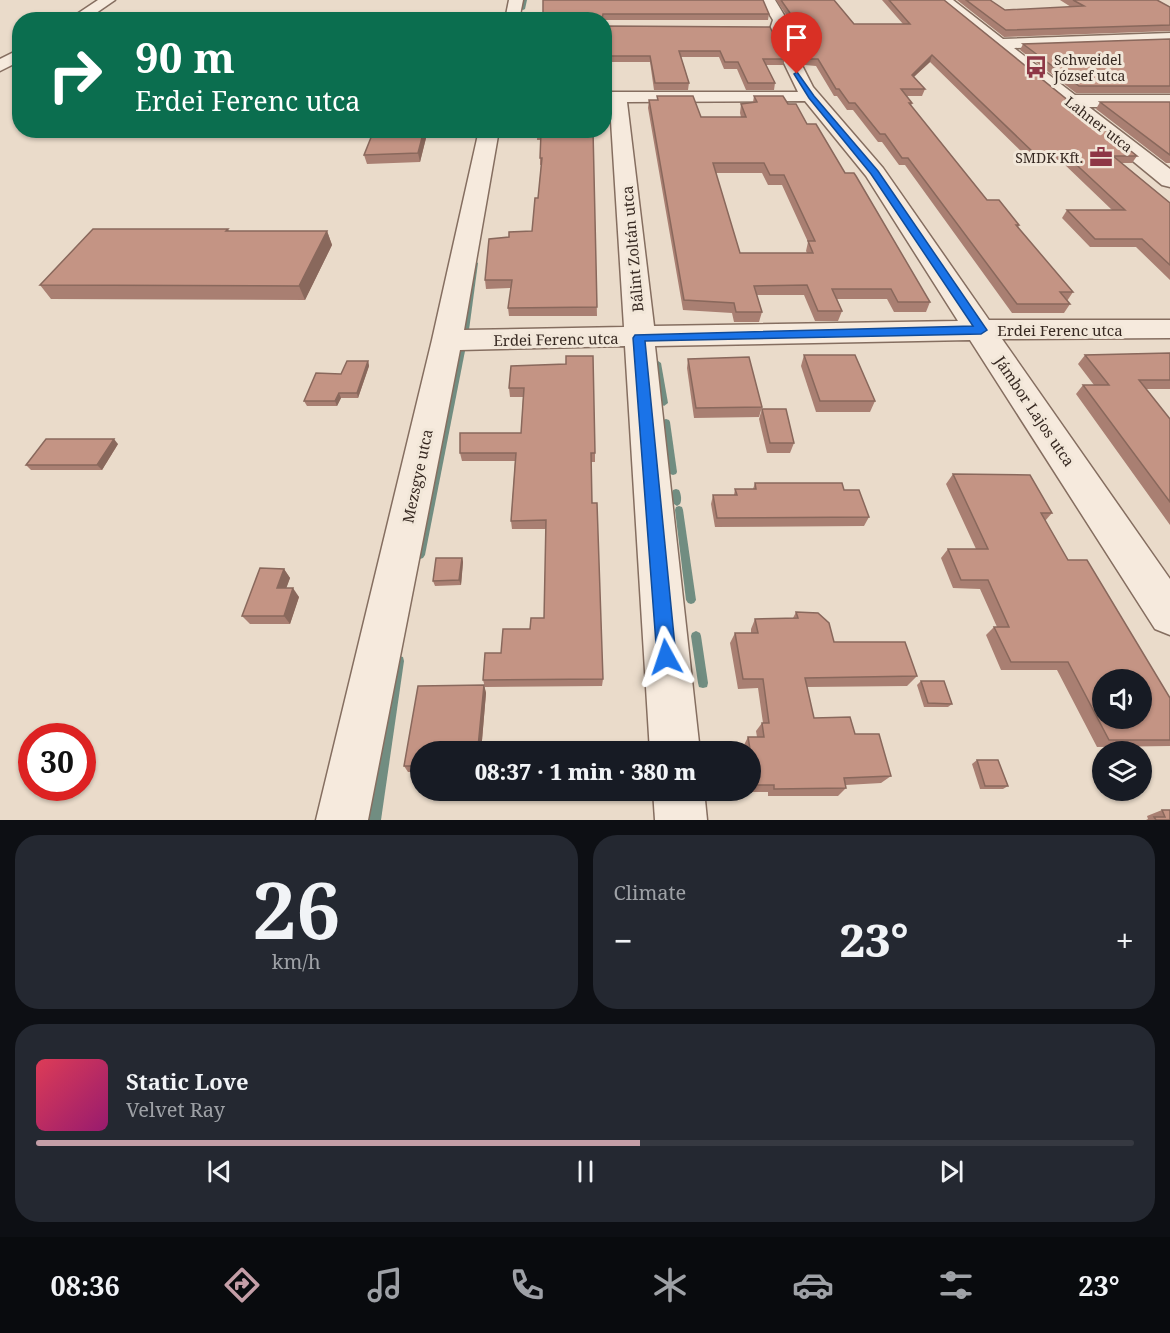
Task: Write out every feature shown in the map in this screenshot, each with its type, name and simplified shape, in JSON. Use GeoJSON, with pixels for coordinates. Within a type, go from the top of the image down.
{"type":"FeatureCollection","features":[{"type":"Feature","properties":{"kind":"street"},"geometry":{"type":"LineString","coordinates":[[88,12],[108,0]]}},
{"type":"Feature","properties":{"kind":"street","name":"Jámbor Lajos utca"},"geometry":{"type":"LineString","coordinates":[[768,0],[780,20],[772,27],[777,32],[811,97],[875,173],[1170,615]]}},
{"type":"Feature","properties":{"kind":"street","name":"Lahner utca"},"geometry":{"type":"LineString","coordinates":[[944,0],[1170,180]]}},
{"type":"Feature","properties":{"kind":"street"},"geometry":{"type":"LineString","coordinates":[[1000,44],[1170,38]]}},
{"type":"Feature","properties":{"kind":"street"},"geometry":{"type":"LineString","coordinates":[[612,101],[811,97]]}},
{"type":"Feature","properties":{"kind":"street","name":"Bálint Zoltán utca"},"geometry":{"type":"LineString","coordinates":[[612,101],[638,303],[639,338],[674,741]]}},
{"type":"Feature","properties":{"kind":"street"},"geometry":{"type":"LineString","coordinates":[[1070,101],[1170,101]]}},
{"type":"Feature","properties":{"kind":"street","name":"Mezsgye utca"},"geometry":{"type":"LineString","coordinates":[[342,820],[447,340],[487,138]]}},
{"type":"Feature","properties":{"kind":"street","name":"Erdei Ferenc utca"},"geometry":{"type":"LineString","coordinates":[[447,340],[981,330],[1170,329]]}},
{"type":"Feature","properties":{"kind":"street"},"geometry":{"type":"LineString","coordinates":[[679,801],[681,820]]}},
{"type":"Feature","properties":{"kind":"building"},"geometry":{"type":"Polygon","coordinates":[[[543,0],[763,0],[769,14],[612,14],[612,12],[543,12],[543,0]]]}},
{"type":"Feature","properties":{"kind":"building"},"geometry":{"type":"Polygon","coordinates":[[[781,0],[834,0],[854,24],[910,24],[889,0],[944,0],[1137,156],[1113,156],[1170,203],[1170,265],[1142,239],[1095,239],[1067,210],[1125,210],[1067,156],[1059,156],[1056,153],[1034,153],[932,55],[912,75],[925,89],[901,89],[912,103],[909,103],[987,200],[999,200],[1019,225],[1016,225],[1073,292],[1060,292],[1070,304],[1017,304],[908,158],[902,158],[885,134],[880,134],[855,103],[849,103],[839,89],[836,89],[818,59],[806,59],[789,25],[790,13],[781,0]]]}},
{"type":"Feature","properties":{"kind":"building"},"geometry":{"type":"Polygon","coordinates":[[[966,0],[990,0],[1005,10],[1084,6],[1073,0],[1157,0],[1170,7],[1170,25],[1006,30],[966,0]]]}},
{"type":"Feature","properties":{"kind":"building"},"geometry":{"type":"Polygon","coordinates":[[[612,26],[770,27],[785,59],[763,59],[775,83],[748,83],[738,62],[725,62],[720,51],[679,51],[689,83],[655,83],[650,56],[612,56],[612,26]]]}},
{"type":"Feature","properties":{"kind":"building"},"geometry":{"type":"Polygon","coordinates":[[[1170,39],[1170,86],[1079,86],[1023,44],[1170,39]]]}},
{"type":"Feature","properties":{"kind":"building"},"geometry":{"type":"Polygon","coordinates":[[[657,96],[693,96],[701,117],[746,117],[741,104],[757,102],[754,96],[783,96],[788,104],[796,104],[807,124],[816,124],[845,173],[854,173],[930,302],[898,302],[891,289],[832,289],[842,311],[818,311],[807,285],[754,286],[762,312],[736,312],[734,303],[684,300],[649,100],[658,100],[657,96]],[[713,163],[740,253],[813,253],[808,241],[815,241],[784,175],[770,175],[764,163],[713,163]]]}},
{"type":"Feature","properties":{"kind":"building"},"geometry":{"type":"Polygon","coordinates":[[[1100,102],[1170,102],[1170,155],[1100,102]]]}},
{"type":"Feature","properties":{"kind":"building"},"geometry":{"type":"Polygon","coordinates":[[[371,138],[422,138],[418,153],[364,155],[371,138]]]}},
{"type":"Feature","properties":{"kind":"building"},"geometry":{"type":"Polygon","coordinates":[[[541,138],[593,138],[597,307],[508,308],[512,280],[485,280],[489,239],[509,237],[509,232],[532,231],[535,198],[538,198],[542,158],[540,158],[541,138]]]}},
{"type":"Feature","properties":{"kind":"building"},"geometry":{"type":"Polygon","coordinates":[[[93,229],[327,231],[299,286],[40,285],[93,229]]]}},
{"type":"Feature","properties":{"kind":"building"},"geometry":{"type":"Polygon","coordinates":[[[1170,353],[1170,380],[1139,380],[1170,419],[1170,502],[1083,385],[1109,385],[1085,355],[1170,353]]]}},
{"type":"Feature","properties":{"kind":"building"},"geometry":{"type":"Polygon","coordinates":[[[804,355],[855,355],[875,401],[820,401],[804,355]]]}},
{"type":"Feature","properties":{"kind":"building"},"geometry":{"type":"Polygon","coordinates":[[[566,356],[593,356],[595,453],[591,453],[592,503],[597,503],[603,679],[483,680],[485,653],[501,653],[503,629],[530,629],[531,618],[544,618],[546,520],[511,521],[516,453],[460,453],[460,433],[521,433],[524,388],[509,388],[511,366],[566,364],[566,356]]]}},
{"type":"Feature","properties":{"kind":"building"},"geometry":{"type":"Polygon","coordinates":[[[749,357],[762,407],[696,408],[688,359],[749,357]]]}},
{"type":"Feature","properties":{"kind":"building"},"geometry":{"type":"Polygon","coordinates":[[[347,361],[368,361],[357,393],[339,393],[335,401],[304,401],[316,373],[341,374],[347,361]]]}},
{"type":"Feature","properties":{"kind":"building"},"geometry":{"type":"Polygon","coordinates":[[[762,409],[786,409],[794,443],[770,443],[762,409]]]}},
{"type":"Feature","properties":{"kind":"building"},"geometry":{"type":"Polygon","coordinates":[[[46,439],[114,439],[97,465],[26,465],[46,439]]]}},
{"type":"Feature","properties":{"kind":"building"},"geometry":{"type":"Polygon","coordinates":[[[953,474],[1030,475],[1052,513],[1041,513],[1068,560],[1087,560],[1170,698],[1170,740],[1109,740],[1103,729],[1152,729],[1152,669],[1092,669],[1092,708],[1068,662],[1011,662],[994,627],[1009,627],[988,580],[961,580],[948,549],[988,549],[953,474]]]}},
{"type":"Feature","properties":{"kind":"building"},"geometry":{"type":"Polygon","coordinates":[[[755,483],[842,483],[844,490],[859,490],[869,517],[717,518],[713,495],[737,495],[735,489],[756,489],[755,483]]]}},
{"type":"Feature","properties":{"kind":"building"},"geometry":{"type":"Polygon","coordinates":[[[436,558],[462,558],[459,580],[433,581],[436,558]]]}},
{"type":"Feature","properties":{"kind":"building"},"geometry":{"type":"Polygon","coordinates":[[[260,568],[284,569],[277,588],[293,588],[284,616],[242,616],[260,568]]]}},
{"type":"Feature","properties":{"kind":"building"},"geometry":{"type":"Polygon","coordinates":[[[796,612],[818,613],[829,623],[834,642],[905,642],[917,676],[805,678],[814,718],[850,717],[855,734],[879,734],[891,776],[844,778],[846,788],[774,789],[774,785],[761,785],[761,741],[749,741],[748,737],[764,737],[762,723],[769,723],[763,679],[743,679],[735,633],[758,633],[755,619],[798,618],[796,612]]]}},
{"type":"Feature","properties":{"kind":"building"},"geometry":{"type":"Polygon","coordinates":[[[921,681],[944,681],[952,704],[928,703],[921,681]]]}},
{"type":"Feature","properties":{"kind":"building"},"geometry":{"type":"Polygon","coordinates":[[[484,685],[479,741],[410,741],[410,766],[404,766],[418,686],[484,685]]]}},
{"type":"Feature","properties":{"kind":"building"},"geometry":{"type":"Polygon","coordinates":[[[977,760],[998,760],[1008,786],[985,786],[977,760]]]}},
{"type":"Feature","properties":{"kind":"building"},"geometry":{"type":"Polygon","coordinates":[[[1162,810],[1170,810],[1170,820],[1156,820],[1154,817],[1165,817],[1162,810]]]}},
{"type":"Feature","properties":{"kind":"waterway"},"geometry":{"type":"LineString","coordinates":[[523,9],[525,0]]}},
{"type":"Feature","properties":{"kind":"waterway"},"geometry":{"type":"LineString","coordinates":[[466,330],[475,263]]}},
{"type":"Feature","properties":{"kind":"waterway"},"geometry":{"type":"LineString","coordinates":[[420,555],[462,351]]}},
{"type":"Feature","properties":{"kind":"waterway"},"geometry":{"type":"LineString","coordinates":[[658,363],[664,403]]}},
{"type":"Feature","properties":{"kind":"waterway"},"geometry":{"type":"LineString","coordinates":[[666,422],[673,472]]}},
{"type":"Feature","properties":{"kind":"waterway"},"geometry":{"type":"LineString","coordinates":[[676,492],[677,502]]}},
{"type":"Feature","properties":{"kind":"waterway"},"geometry":{"type":"LineString","coordinates":[[679,510],[691,600]]}},
{"type":"Feature","properties":{"kind":"waterway"},"geometry":{"type":"LineString","coordinates":[[696,636],[703,683]]}},
{"type":"Feature","properties":{"kind":"waterway"},"geometry":{"type":"LineString","coordinates":[[375,820],[399,661]]}},
{"type":"Feature","properties":{"kind":"place","name":"Schweidel József utca"},"geometry":{"type":"Point","coordinates":[1036,67]}},
{"type":"Feature","properties":{"kind":"place","name":"SMDK Kft."},"geometry":{"type":"Point","coordinates":[1101,157]}},
{"type":"Feature","properties":{"kind":"route"},"geometry":{"type":"LineString","coordinates":[[666,657],[639,338],[686,335],[981,330],[875,173],[832,119],[811,97],[797,74]]}}]}
